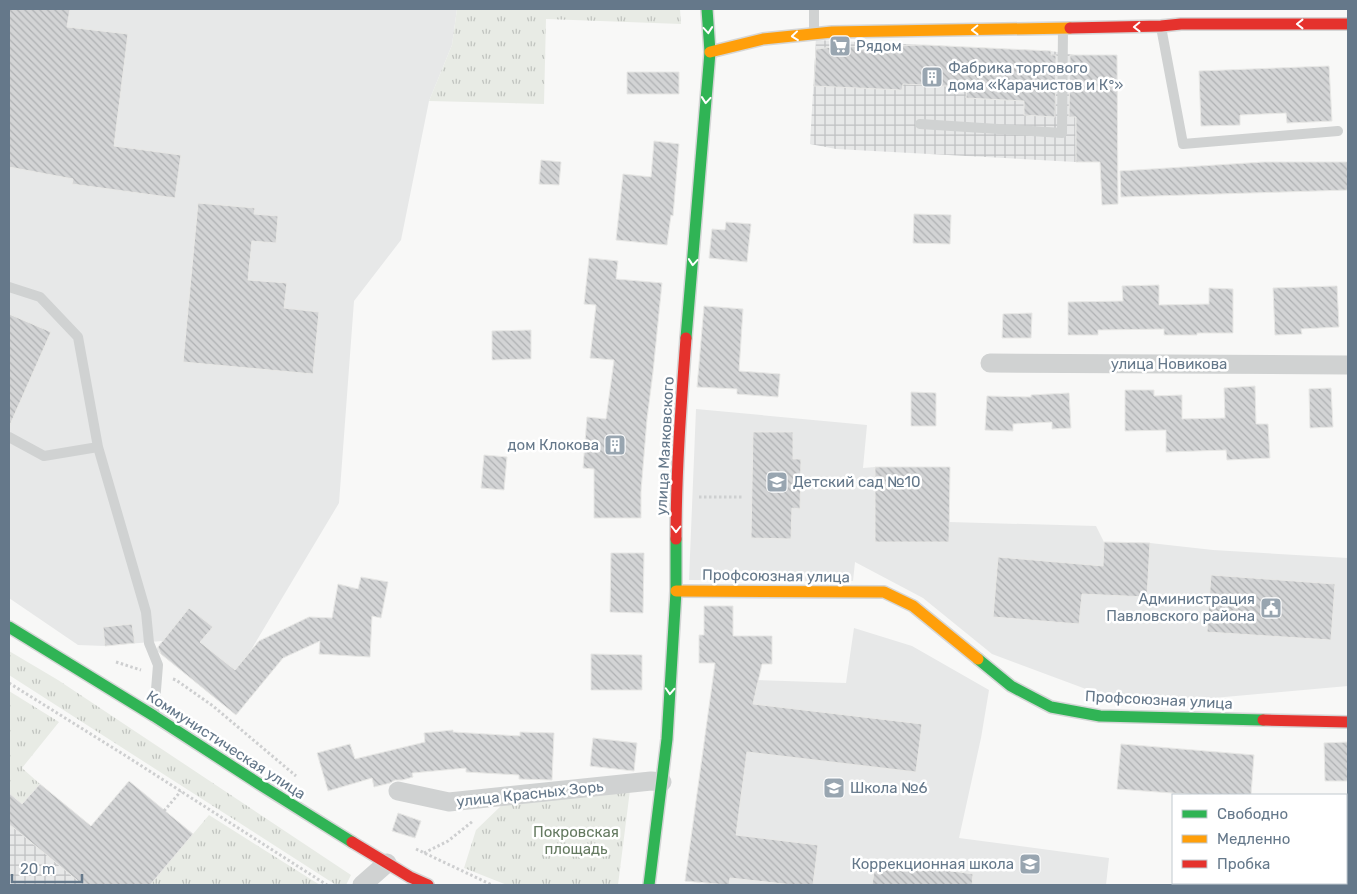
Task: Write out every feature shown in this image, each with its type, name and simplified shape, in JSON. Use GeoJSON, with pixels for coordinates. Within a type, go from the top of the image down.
{"type":"FeatureCollection","features":[{"type":"Feature","properties":{"kind":"street","name":"улица Маяковского"},"geometry":{"type":"LineString","coordinates":[[648,885],[667,739],[676,591],[676,495],[680,415],[710,52],[707,9]]}},
{"type":"Feature","properties":{"kind":"street"},"geometry":{"type":"LineString","coordinates":[[710,52],[763,39],[814,34],[1161,26],[1179,16],[1348,24]]}},
{"type":"Feature","properties":{"kind":"street","name":"улица Новикова"},"geometry":{"type":"LineString","coordinates":[[990,363],[1348,365]]}},
{"type":"Feature","properties":{"kind":"street","name":"Профсоюзная улица"},"geometry":{"type":"LineString","coordinates":[[676,591],[884,592],[913,606],[1011,686],[1051,707],[1100,716],[1348,722]]}},
{"type":"Feature","properties":{"kind":"street","name":"Коммунистическая улица"},"geometry":{"type":"LineString","coordinates":[[9,627],[154,716],[414,882],[428,885]]}},
{"type":"Feature","properties":{"kind":"street","name":"улица Красных Зорь"},"geometry":{"type":"LineString","coordinates":[[398,791],[449,802],[651,781],[662,782]]}},
{"type":"Feature","properties":{"kind":"street"},"geometry":{"type":"LineString","coordinates":[[362,885],[387,863]]}},
{"type":"Feature","properties":{"kind":"lane"},"geometry":{"type":"LineString","coordinates":[[814,9],[814,34]]}},
{"type":"Feature","properties":{"kind":"lane"},"geometry":{"type":"LineString","coordinates":[[1161,26],[1183,144],[1338,131]]}},
{"type":"Feature","properties":{"kind":"lane"},"geometry":{"type":"LineString","coordinates":[[920,124],[1062,133],[1063,28]]}},
{"type":"Feature","properties":{"kind":"lane"},"geometry":{"type":"LineString","coordinates":[[9,287],[40,297],[78,337],[98,447],[146,612],[149,643],[158,665],[154,716]]}},
{"type":"Feature","properties":{"kind":"lane"},"geometry":{"type":"LineString","coordinates":[[9,437],[44,456],[98,447]]}},
{"type":"Feature","properties":{"kind":"path"},"geometry":{"type":"LineString","coordinates":[[113,661],[176,680],[213,706],[298,778]]}},
{"type":"Feature","properties":{"kind":"path"},"geometry":{"type":"LineString","coordinates":[[9,683],[327,885]]}},
{"type":"Feature","properties":{"kind":"path"},"geometry":{"type":"LineString","coordinates":[[164,811],[181,792]]}},
{"type":"Feature","properties":{"kind":"path"},"geometry":{"type":"LineString","coordinates":[[415,848],[492,885]]}},
{"type":"Feature","properties":{"kind":"shaded area"},"geometry":{"type":"Polygon","coordinates":[[[9,9],[457,9],[452,45],[429,101],[401,240],[354,301],[339,503],[248,655],[270,673],[236,715],[156,650],[162,641],[105,646],[78,645],[9,598],[9,9]]]}},
{"type":"Feature","properties":{"kind":"shaded area"},"geometry":{"type":"Polygon","coordinates":[[[816,40],[1051,51],[1075,55],[1076,162],[836,149],[810,144],[816,40]]]}},
{"type":"Feature","properties":{"kind":"shaded area"},"geometry":{"type":"Polygon","coordinates":[[[696,409],[867,425],[863,468],[950,467],[949,522],[1096,526],[1104,542],[1150,543],[1213,550],[1348,558],[1348,686],[1202,699],[1102,695],[992,654],[923,598],[855,562],[853,581],[689,580],[696,409]]]}},
{"type":"Feature","properties":{"kind":"shaded area","name":"Школа №6"},"geometry":{"type":"Polygon","coordinates":[[[854,628],[912,646],[989,690],[981,738],[959,838],[1109,858],[1106,885],[947,885],[950,871],[876,860],[872,885],[720,885],[685,881],[756,680],[846,683],[854,628]]]}},
{"type":"Feature","properties":{"kind":"shaded area"},"geometry":{"type":"Polygon","coordinates":[[[16,799],[112,862],[140,885],[9,885],[9,802],[16,799]]]}},
{"type":"Feature","properties":{"kind":"green space"},"geometry":{"type":"Polygon","coordinates":[[[457,9],[680,9],[681,24],[546,19],[544,104],[429,101],[452,45],[457,9]]]}},
{"type":"Feature","properties":{"kind":"green space"},"geometry":{"type":"Polygon","coordinates":[[[9,651],[58,680],[351,875],[346,885],[336,885],[9,675],[9,651]]]}},
{"type":"Feature","properties":{"kind":"green space"},"geometry":{"type":"Polygon","coordinates":[[[9,691],[59,722],[22,768],[40,784],[22,804],[16,799],[9,802],[9,691]]]}},
{"type":"Feature","properties":{"kind":"green space","name":"Покровская площадь"},"geometry":{"type":"Polygon","coordinates":[[[630,790],[618,885],[507,885],[464,868],[476,830],[504,803],[630,790]]]}},
{"type":"Feature","properties":{"kind":"green space"},"geometry":{"type":"Polygon","coordinates":[[[209,815],[320,885],[150,885],[209,815]]]}},
{"type":"Feature","properties":{"kind":"building"},"geometry":{"type":"Polygon","coordinates":[[[9,9],[70,9],[67,27],[128,34],[114,146],[181,155],[175,198],[72,184],[73,179],[9,167],[9,9]]]}},
{"type":"Feature","properties":{"kind":"building","name":"Фабрика торгового дома «Карачистов и К°»"},"geometry":{"type":"Polygon","coordinates":[[[925,45],[1051,51],[1051,55],[1056,55],[1055,117],[1024,115],[1024,101],[966,98],[967,87],[903,84],[902,90],[814,86],[816,49],[925,45]]]}},
{"type":"Feature","properties":{"kind":"building"},"geometry":{"type":"Polygon","coordinates":[[[1070,55],[1117,55],[1118,204],[1102,205],[1100,162],[1076,162],[1076,117],[1069,117],[1070,55]]]}},
{"type":"Feature","properties":{"kind":"building"},"geometry":{"type":"Polygon","coordinates":[[[1329,66],[1332,121],[1287,123],[1286,113],[1240,115],[1240,125],[1201,126],[1199,71],[1329,66]]]}},
{"type":"Feature","properties":{"kind":"building"},"geometry":{"type":"Polygon","coordinates":[[[627,72],[679,72],[679,94],[627,94],[627,72]]]}},
{"type":"Feature","properties":{"kind":"building"},"geometry":{"type":"Polygon","coordinates":[[[654,141],[679,144],[673,216],[671,215],[667,245],[616,240],[623,174],[651,177],[654,141]]]}},
{"type":"Feature","properties":{"kind":"building"},"geometry":{"type":"Polygon","coordinates":[[[541,160],[561,162],[559,185],[539,184],[541,160]]]}},
{"type":"Feature","properties":{"kind":"building"},"geometry":{"type":"Polygon","coordinates":[[[1264,162],[1348,162],[1348,190],[1121,197],[1120,171],[1264,162]]]}},
{"type":"Feature","properties":{"kind":"building"},"geometry":{"type":"Polygon","coordinates":[[[198,203],[255,208],[254,214],[278,216],[276,243],[252,241],[248,280],[287,283],[284,308],[319,312],[313,374],[183,362],[198,203]]]}},
{"type":"Feature","properties":{"kind":"building"},"geometry":{"type":"Polygon","coordinates":[[[914,214],[951,215],[950,244],[913,243],[914,214]]]}},
{"type":"Feature","properties":{"kind":"building"},"geometry":{"type":"Polygon","coordinates":[[[726,222],[751,224],[747,262],[709,258],[712,229],[725,230],[726,222]]]}},
{"type":"Feature","properties":{"kind":"building"},"geometry":{"type":"Polygon","coordinates":[[[589,258],[618,261],[616,279],[662,283],[647,419],[641,491],[641,518],[594,518],[594,469],[583,468],[587,417],[606,419],[614,360],[590,358],[596,305],[584,304],[589,258]]]}},
{"type":"Feature","properties":{"kind":"building"},"geometry":{"type":"Polygon","coordinates":[[[1159,285],[1159,305],[1209,304],[1209,288],[1233,289],[1233,333],[1164,335],[1164,329],[1098,330],[1098,335],[1068,335],[1068,302],[1123,301],[1122,286],[1159,285]]]}},
{"type":"Feature","properties":{"kind":"building"},"geometry":{"type":"Polygon","coordinates":[[[1337,286],[1339,327],[1301,329],[1302,334],[1275,335],[1273,288],[1337,286]]]}},
{"type":"Feature","properties":{"kind":"building"},"geometry":{"type":"Polygon","coordinates":[[[704,306],[743,309],[739,371],[780,374],[778,397],[737,394],[737,389],[697,387],[704,306]]]}},
{"type":"Feature","properties":{"kind":"building"},"geometry":{"type":"Polygon","coordinates":[[[1032,313],[1031,338],[1002,338],[1003,314],[1032,313]]]}},
{"type":"Feature","properties":{"kind":"building"},"geometry":{"type":"Polygon","coordinates":[[[9,314],[51,332],[9,427],[9,314]]]}},
{"type":"Feature","properties":{"kind":"building"},"geometry":{"type":"Polygon","coordinates":[[[531,330],[531,359],[492,360],[492,331],[531,330]]]}},
{"type":"Feature","properties":{"kind":"building"},"geometry":{"type":"Polygon","coordinates":[[[1255,386],[1256,424],[1268,424],[1270,458],[1227,460],[1226,450],[1166,452],[1166,430],[1125,431],[1125,390],[1154,390],[1154,396],[1182,395],[1182,419],[1225,418],[1224,388],[1255,386]]]}},
{"type":"Feature","properties":{"kind":"building"},"geometry":{"type":"Polygon","coordinates":[[[1331,388],[1333,427],[1310,428],[1309,389],[1331,388]]]}},
{"type":"Feature","properties":{"kind":"building"},"geometry":{"type":"Polygon","coordinates":[[[911,392],[936,393],[936,426],[911,426],[911,392]]]}},
{"type":"Feature","properties":{"kind":"building"},"geometry":{"type":"Polygon","coordinates":[[[1069,393],[1071,428],[1052,429],[1052,422],[1013,424],[1013,431],[985,430],[987,396],[1031,397],[1031,395],[1069,393]]]}},
{"type":"Feature","properties":{"kind":"building"},"geometry":{"type":"Polygon","coordinates":[[[753,432],[793,432],[793,459],[801,459],[800,509],[792,508],[791,539],[751,538],[753,432]]]}},
{"type":"Feature","properties":{"kind":"building"},"geometry":{"type":"Polygon","coordinates":[[[484,455],[507,457],[504,490],[481,488],[484,455]]]}},
{"type":"Feature","properties":{"kind":"building"},"geometry":{"type":"Polygon","coordinates":[[[875,467],[950,467],[949,542],[875,542],[875,467]]]}},
{"type":"Feature","properties":{"kind":"building"},"geometry":{"type":"Polygon","coordinates":[[[1104,542],[1150,543],[1147,597],[1082,594],[1079,624],[993,617],[998,557],[1103,566],[1104,542]]]}},
{"type":"Feature","properties":{"kind":"building"},"geometry":{"type":"Polygon","coordinates":[[[611,553],[644,553],[643,613],[610,612],[611,553]]]}},
{"type":"Feature","properties":{"kind":"building","name":"Администрация Павловского района"},"geometry":{"type":"Polygon","coordinates":[[[1211,575],[1335,584],[1331,640],[1207,632],[1211,575]]]}},
{"type":"Feature","properties":{"kind":"building"},"geometry":{"type":"Polygon","coordinates":[[[361,577],[388,582],[381,618],[372,616],[370,657],[319,654],[320,641],[283,658],[236,715],[161,654],[158,647],[189,608],[213,627],[200,642],[235,670],[259,641],[309,617],[332,618],[338,584],[358,589],[361,577]]]}},
{"type":"Feature","properties":{"kind":"building"},"geometry":{"type":"Polygon","coordinates":[[[704,606],[733,606],[733,636],[772,636],[772,664],[762,664],[753,704],[922,724],[916,772],[747,752],[736,835],[818,845],[813,885],[794,885],[730,878],[729,885],[685,881],[715,663],[699,663],[699,635],[704,635],[704,606]]]}},
{"type":"Feature","properties":{"kind":"building"},"geometry":{"type":"Polygon","coordinates":[[[132,624],[135,643],[105,646],[103,627],[132,624]]]}},
{"type":"Feature","properties":{"kind":"building"},"geometry":{"type":"Polygon","coordinates":[[[591,654],[642,655],[642,690],[591,690],[591,654]]]}},
{"type":"Feature","properties":{"kind":"building"},"geometry":{"type":"Polygon","coordinates":[[[453,730],[453,732],[520,736],[520,732],[554,733],[552,780],[519,779],[519,775],[466,772],[466,768],[412,773],[413,777],[395,780],[374,787],[372,778],[328,791],[317,753],[350,744],[355,759],[425,742],[424,733],[453,730]]]}},
{"type":"Feature","properties":{"kind":"building"},"geometry":{"type":"Polygon","coordinates":[[[593,738],[637,743],[634,771],[590,766],[593,738]]]}},
{"type":"Feature","properties":{"kind":"building"},"geometry":{"type":"Polygon","coordinates":[[[1348,742],[1348,781],[1325,781],[1324,743],[1348,742]]]}},
{"type":"Feature","properties":{"kind":"building"},"geometry":{"type":"Polygon","coordinates":[[[1121,744],[1254,755],[1251,794],[1186,794],[1117,789],[1121,744]]]}},
{"type":"Feature","properties":{"kind":"building"},"geometry":{"type":"Polygon","coordinates":[[[129,781],[193,834],[150,885],[83,885],[9,824],[9,793],[22,804],[40,784],[91,826],[129,781]]]}},
{"type":"Feature","properties":{"kind":"building"},"geometry":{"type":"Polygon","coordinates":[[[398,813],[421,821],[415,838],[392,831],[398,813]]]}},
{"type":"Feature","properties":{"kind":"building"},"geometry":{"type":"Polygon","coordinates":[[[876,860],[973,874],[972,885],[872,885],[876,860]]]}},
{"type":"Feature","properties":{"kind":"traffic: fast"},"geometry":{"type":"LineString","coordinates":[[686,338],[710,52],[707,9]]}},
{"type":"Feature","properties":{"kind":"traffic: fast"},"geometry":{"type":"LineString","coordinates":[[649,885],[667,739],[676,591],[676,539]]}},
{"type":"Feature","properties":{"kind":"traffic: fast"},"geometry":{"type":"LineString","coordinates":[[9,627],[154,716],[352,842]]}},
{"type":"Feature","properties":{"kind":"traffic: fast"},"geometry":{"type":"LineString","coordinates":[[978,659],[1011,686],[1051,707],[1100,716],[1263,720]]}},
{"type":"Feature","properties":{"kind":"traffic: slow"},"geometry":{"type":"LineString","coordinates":[[710,52],[763,39],[832,32],[1070,28]]}},
{"type":"Feature","properties":{"kind":"traffic: slow"},"geometry":{"type":"LineString","coordinates":[[676,591],[884,592],[913,606],[978,659]]}},
{"type":"Feature","properties":{"kind":"traffic: jam"},"geometry":{"type":"LineString","coordinates":[[1070,28],[1181,24],[1348,24]]}},
{"type":"Feature","properties":{"kind":"traffic: jam"},"geometry":{"type":"LineString","coordinates":[[676,539],[678,464],[686,338]]}},
{"type":"Feature","properties":{"kind":"traffic: jam"},"geometry":{"type":"LineString","coordinates":[[1263,720],[1348,722]]}},
{"type":"Feature","properties":{"kind":"traffic: jam"},"geometry":{"type":"LineString","coordinates":[[352,842],[410,877],[428,885]]}},
{"type":"Feature","properties":{"kind":"place","name":"Рядом"},"geometry":{"type":"Point","coordinates":[840,46]}},
{"type":"Feature","properties":{"kind":"place","name":"Фабрика торгового дома «Карачистов и К°»"},"geometry":{"type":"Point","coordinates":[932,77]}},
{"type":"Feature","properties":{"kind":"place","name":"дом Клокова"},"geometry":{"type":"Point","coordinates":[615,445]}},
{"type":"Feature","properties":{"kind":"place","name":"Детский сад №10"},"geometry":{"type":"Point","coordinates":[777,482]}},
{"type":"Feature","properties":{"kind":"place","name":"Администрация Павловского района"},"geometry":{"type":"Point","coordinates":[1271,608]}},
{"type":"Feature","properties":{"kind":"place","name":"Школа №6"},"geometry":{"type":"Point","coordinates":[834,788]}},
{"type":"Feature","properties":{"kind":"place","name":"Коррекционная школа"},"geometry":{"type":"Point","coordinates":[1030,864]}}]}
